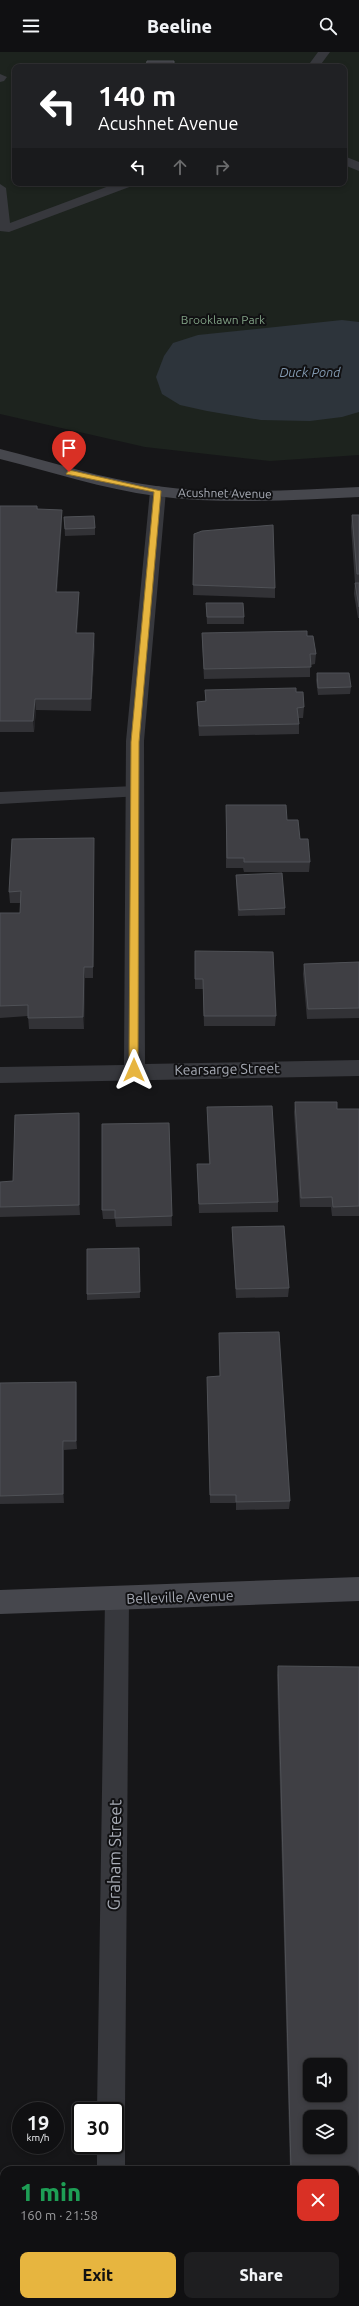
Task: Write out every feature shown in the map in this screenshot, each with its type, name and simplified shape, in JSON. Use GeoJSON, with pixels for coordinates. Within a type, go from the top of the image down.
{"type":"FeatureCollection","features":[{"type":"Feature","properties":{"kind":"main road","name":"Acushnet Avenue"},"geometry":{"type":"LineString","coordinates":[[0,454],[107,481],[158,491],[239,495],[359,492]]}},
{"type":"Feature","properties":{"kind":"main road","name":"Belleville Avenue"},"geometry":{"type":"LineString","coordinates":[[0,1602],[117,1599],[359,1589]]}},
{"type":"Feature","properties":{"kind":"street"},"geometry":{"type":"LineString","coordinates":[[134,1070],[135,742],[158,491]]}},
{"type":"Feature","properties":{"kind":"street","name":"Kearsarge Street"},"geometry":{"type":"LineString","coordinates":[[0,1075],[134,1070],[359,1068]]}},
{"type":"Feature","properties":{"kind":"lane"},"geometry":{"type":"LineString","coordinates":[[315,64],[324,52]]}},
{"type":"Feature","properties":{"kind":"lane"},"geometry":{"type":"LineString","coordinates":[[347,161],[359,167]]}},
{"type":"Feature","properties":{"kind":"lane"},"geometry":{"type":"LineString","coordinates":[[0,188],[2,230],[120,186]]}},
{"type":"Feature","properties":{"kind":"lane"},"geometry":{"type":"LineString","coordinates":[[0,798],[135,792]]}},
{"type":"Feature","properties":{"kind":"lane","name":"Graham Street"},"geometry":{"type":"LineString","coordinates":[[112,2102],[117,1599]]}},
{"type":"Feature","properties":{"kind":"lane"},"geometry":{"type":"LineString","coordinates":[[111,2154],[111,2166]]}},
{"type":"Feature","properties":{"kind":"green space","name":"Brooklawn Park"},"geometry":{"type":"Polygon","coordinates":[[[0,52],[359,52],[359,455],[270,461],[145,447],[0,414],[0,52]]]}},
{"type":"Feature","properties":{"kind":"water","name":"Duck Pond"},"geometry":{"type":"Polygon","coordinates":[[[342,320],[359,322],[359,412],[342,417],[310,421],[261,420],[180,405],[162,394],[156,377],[164,356],[173,343],[198,335],[342,320]]]}},
{"type":"Feature","properties":{"kind":"building"},"geometry":{"type":"Polygon","coordinates":[[[147,61],[174,61],[174,64],[146,64],[147,61]]]}},
{"type":"Feature","properties":{"kind":"building"},"geometry":{"type":"Polygon","coordinates":[[[0,506],[37,506],[37,509],[62,510],[56,592],[79,592],[76,633],[94,633],[91,699],[35,699],[33,721],[0,721],[0,506]]]}},
{"type":"Feature","properties":{"kind":"building"},"geometry":{"type":"Polygon","coordinates":[[[352,515],[359,515],[359,574],[357,574],[352,515]]]}},
{"type":"Feature","properties":{"kind":"building"},"geometry":{"type":"Polygon","coordinates":[[[94,516],[95,528],[65,529],[64,517],[94,516]]]}},
{"type":"Feature","properties":{"kind":"building"},"geometry":{"type":"Polygon","coordinates":[[[273,525],[275,588],[193,585],[194,534],[202,531],[273,525]]]}},
{"type":"Feature","properties":{"kind":"building"},"geometry":{"type":"Polygon","coordinates":[[[355,583],[359,583],[359,607],[355,583]]]}},
{"type":"Feature","properties":{"kind":"building"},"geometry":{"type":"Polygon","coordinates":[[[206,603],[243,603],[244,617],[207,617],[206,603]]]}},
{"type":"Feature","properties":{"kind":"building"},"geometry":{"type":"Polygon","coordinates":[[[307,631],[307,636],[313,636],[316,654],[310,654],[311,667],[204,669],[202,633],[307,631]]]}},
{"type":"Feature","properties":{"kind":"building"},"geometry":{"type":"Polygon","coordinates":[[[317,673],[349,673],[351,687],[318,688],[317,673]]]}},
{"type":"Feature","properties":{"kind":"building"},"geometry":{"type":"Polygon","coordinates":[[[296,688],[296,692],[303,692],[304,707],[297,708],[299,724],[199,726],[197,702],[206,701],[205,690],[296,688]]]}},
{"type":"Feature","properties":{"kind":"building"},"geometry":{"type":"Polygon","coordinates":[[[226,805],[286,805],[287,820],[298,820],[300,839],[308,839],[310,862],[244,862],[244,858],[227,858],[226,805]]]}},
{"type":"Feature","properties":{"kind":"building"},"geometry":{"type":"Polygon","coordinates":[[[94,838],[93,967],[84,967],[83,1017],[28,1018],[28,1005],[0,1006],[0,913],[20,913],[21,891],[9,892],[12,839],[94,838]]]}},
{"type":"Feature","properties":{"kind":"building"},"geometry":{"type":"Polygon","coordinates":[[[282,873],[285,908],[239,910],[236,875],[282,873]]]}},
{"type":"Feature","properties":{"kind":"building"},"geometry":{"type":"Polygon","coordinates":[[[195,951],[273,952],[276,1016],[204,1016],[203,979],[195,979],[195,951]]]}},
{"type":"Feature","properties":{"kind":"building"},"geometry":{"type":"Polygon","coordinates":[[[359,962],[359,1008],[308,1009],[304,964],[359,962]]]}},
{"type":"Feature","properties":{"kind":"building"},"geometry":{"type":"Polygon","coordinates":[[[295,1102],[337,1102],[337,1109],[359,1109],[359,1206],[333,1207],[332,1197],[301,1198],[295,1102]]]}},
{"type":"Feature","properties":{"kind":"building"},"geometry":{"type":"Polygon","coordinates":[[[272,1106],[278,1202],[199,1204],[197,1164],[210,1164],[207,1107],[272,1106]]]}},
{"type":"Feature","properties":{"kind":"building"},"geometry":{"type":"Polygon","coordinates":[[[79,1113],[79,1205],[0,1207],[0,1182],[13,1181],[15,1115],[79,1113]]]}},
{"type":"Feature","properties":{"kind":"building"},"geometry":{"type":"Polygon","coordinates":[[[169,1123],[172,1216],[115,1218],[115,1210],[102,1210],[102,1124],[169,1123]]]}},
{"type":"Feature","properties":{"kind":"building"},"geometry":{"type":"Polygon","coordinates":[[[284,1226],[289,1288],[236,1289],[232,1227],[284,1226]]]}},
{"type":"Feature","properties":{"kind":"building"},"geometry":{"type":"Polygon","coordinates":[[[139,1248],[140,1292],[87,1294],[87,1249],[139,1248]]]}},
{"type":"Feature","properties":{"kind":"building"},"geometry":{"type":"Polygon","coordinates":[[[279,1332],[290,1501],[236,1502],[236,1495],[210,1495],[207,1377],[220,1376],[219,1333],[279,1332]]]}},
{"type":"Feature","properties":{"kind":"building"},"geometry":{"type":"Polygon","coordinates":[[[76,1382],[76,1441],[63,1441],[63,1494],[0,1496],[0,1383],[76,1382]]]}},
{"type":"Feature","properties":{"kind":"building"},"geometry":{"type":"Polygon","coordinates":[[[278,1666],[359,1667],[359,2166],[291,2166],[278,1666]]]}},
{"type":"Feature","properties":{"kind":"route"},"geometry":{"type":"LineString","coordinates":[[69,472],[158,491],[135,742],[134,1070]]}}]}
